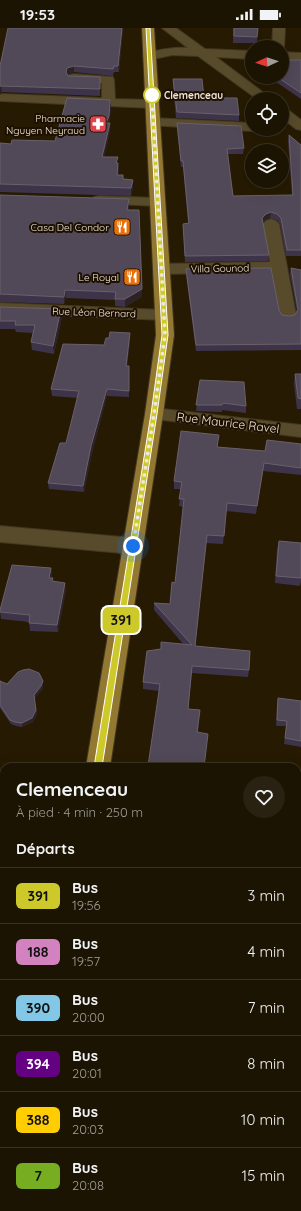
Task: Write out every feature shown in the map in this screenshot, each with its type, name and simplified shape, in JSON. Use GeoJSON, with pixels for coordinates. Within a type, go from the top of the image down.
{"type":"FeatureCollection","features":[{"type":"Feature","properties":{"kind":"main road"},"geometry":{"type":"LineString","coordinates":[[99,763],[154,414],[165,335],[148,28]]}},
{"type":"Feature","properties":{"kind":"street"},"geometry":{"type":"LineString","coordinates":[[168,28],[255,92]]}},
{"type":"Feature","properties":{"kind":"street"},"geometry":{"type":"LineString","coordinates":[[278,40],[279,28]]}},
{"type":"Feature","properties":{"kind":"street"},"geometry":{"type":"LineString","coordinates":[[149,56],[172,52],[245,55]]}},
{"type":"Feature","properties":{"kind":"street"},"geometry":{"type":"LineString","coordinates":[[289,56],[301,57]]}},
{"type":"Feature","properties":{"kind":"street"},"geometry":{"type":"LineString","coordinates":[[74,78],[108,80],[109,103]]}},
{"type":"Feature","properties":{"kind":"street"},"geometry":{"type":"LineString","coordinates":[[2,98],[152,104]]}},
{"type":"Feature","properties":{"kind":"street"},"geometry":{"type":"LineString","coordinates":[[289,117],[301,126]]}},
{"type":"Feature","properties":{"kind":"street"},"geometry":{"type":"LineString","coordinates":[[153,122],[245,127]]}},
{"type":"Feature","properties":{"kind":"street"},"geometry":{"type":"LineString","coordinates":[[289,127],[301,126]]}},
{"type":"Feature","properties":{"kind":"street"},"geometry":{"type":"LineString","coordinates":[[87,200],[158,202]]}},
{"type":"Feature","properties":{"kind":"street"},"geometry":{"type":"LineString","coordinates":[[271,224],[288,315]]}},
{"type":"Feature","properties":{"kind":"street","name":"Villa Gounod"},"geometry":{"type":"LineString","coordinates":[[161,269],[279,267]]}},
{"type":"Feature","properties":{"kind":"street","name":"Rue Léon Bernard"},"geometry":{"type":"LineString","coordinates":[[0,308],[164,315]]}},
{"type":"Feature","properties":{"kind":"street","name":"Rue Maurice Ravel"},"geometry":{"type":"LineString","coordinates":[[154,414],[301,431]]}},
{"type":"Feature","properties":{"kind":"street"},"geometry":{"type":"LineString","coordinates":[[0,534],[133,546]]}},
{"type":"Feature","properties":{"kind":"building"},"geometry":{"type":"Polygon","coordinates":[[[8,28],[122,28],[118,66],[114,66],[113,69],[74,66],[67,68],[66,72],[68,76],[100,77],[100,89],[0,86],[0,66],[8,28]]]}},
{"type":"Feature","properties":{"kind":"building"},"geometry":{"type":"Polygon","coordinates":[[[234,28],[258,28],[257,37],[234,36],[234,28]]]}},
{"type":"Feature","properties":{"kind":"building"},"geometry":{"type":"Polygon","coordinates":[[[289,60],[301,60],[301,93],[288,84],[289,84],[289,60]]]}},
{"type":"Feature","properties":{"kind":"building"},"geometry":{"type":"Polygon","coordinates":[[[173,79],[202,79],[204,98],[237,98],[239,115],[177,112],[173,79]]]}},
{"type":"Feature","properties":{"kind":"building"},"geometry":{"type":"Polygon","coordinates":[[[67,98],[110,100],[109,116],[106,123],[110,123],[102,157],[118,157],[116,163],[118,163],[117,175],[123,175],[123,179],[133,180],[131,188],[0,184],[0,143],[11,144],[12,140],[55,141],[67,98]]]}},
{"type":"Feature","properties":{"kind":"building"},"geometry":{"type":"Polygon","coordinates":[[[177,123],[241,126],[244,148],[227,149],[233,196],[293,195],[289,135],[301,145],[301,250],[287,250],[281,218],[277,214],[271,212],[262,218],[269,255],[185,256],[183,224],[189,223],[183,161],[181,161],[177,123]]]}},
{"type":"Feature","properties":{"kind":"building"},"geometry":{"type":"Polygon","coordinates":[[[0,195],[129,199],[127,210],[139,210],[142,289],[125,299],[115,299],[116,292],[65,290],[64,297],[0,294],[0,195]]]}},
{"type":"Feature","properties":{"kind":"building"},"geometry":{"type":"Polygon","coordinates":[[[271,268],[279,310],[282,315],[289,316],[295,315],[298,309],[291,268],[301,270],[301,344],[196,345],[186,269],[271,268]]]}},
{"type":"Feature","properties":{"kind":"building"},"geometry":{"type":"Polygon","coordinates":[[[0,307],[61,309],[53,346],[31,342],[35,325],[15,325],[16,321],[0,321],[0,307]]]}},
{"type":"Feature","properties":{"kind":"building"},"geometry":{"type":"Polygon","coordinates":[[[110,332],[130,333],[126,366],[129,366],[129,391],[107,389],[91,446],[83,486],[48,483],[60,443],[66,443],[79,391],[51,389],[63,344],[104,345],[106,338],[109,338],[110,332]]]}},
{"type":"Feature","properties":{"kind":"building"},"geometry":{"type":"Polygon","coordinates":[[[295,374],[301,374],[301,399],[298,398],[295,374]]]}},
{"type":"Feature","properties":{"kind":"building"},"geometry":{"type":"Polygon","coordinates":[[[200,380],[244,382],[246,406],[223,403],[222,405],[196,405],[200,380]]]}},
{"type":"Feature","properties":{"kind":"building"},"geometry":{"type":"Polygon","coordinates":[[[181,431],[219,435],[217,447],[265,451],[267,440],[301,444],[301,468],[264,463],[257,506],[227,503],[224,536],[207,535],[195,646],[250,651],[249,670],[192,666],[188,709],[200,710],[197,732],[208,734],[204,763],[148,763],[160,684],[143,682],[147,651],[161,649],[161,642],[192,645],[154,603],[170,604],[172,582],[175,583],[184,499],[179,499],[182,482],[174,481],[181,431]]]}},
{"type":"Feature","properties":{"kind":"building"},"geometry":{"type":"Polygon","coordinates":[[[279,541],[301,543],[301,578],[276,576],[279,541]]]}},
{"type":"Feature","properties":{"kind":"building"},"geometry":{"type":"Polygon","coordinates":[[[12,565],[51,568],[49,578],[53,578],[52,581],[65,583],[57,625],[29,623],[30,615],[0,612],[12,565]]]}},
{"type":"Feature","properties":{"kind":"building"},"geometry":{"type":"Polygon","coordinates":[[[29,669],[39,673],[43,681],[34,695],[36,710],[32,718],[22,723],[15,722],[10,720],[0,705],[0,681],[7,684],[18,672],[29,669]]]}},
{"type":"Feature","properties":{"kind":"building"},"geometry":{"type":"Polygon","coordinates":[[[278,698],[301,701],[301,741],[285,738],[287,721],[277,720],[278,698]]]}},
{"type":"Feature","properties":{"kind":"bus line","name":"391"},"geometry":{"type":"LineString","coordinates":[[99,763],[154,414],[165,335],[148,28]]}},
{"type":"Feature","properties":{"kind":"place","name":"Clemenceau"},"geometry":{"type":"Point","coordinates":[152,95]}},
{"type":"Feature","properties":{"kind":"place","name":"Pharmacie Nguyen Neyraud"},"geometry":{"type":"Point","coordinates":[98,124]}},
{"type":"Feature","properties":{"kind":"place","name":"Casa Del Condor"},"geometry":{"type":"Point","coordinates":[122,227]}},
{"type":"Feature","properties":{"kind":"place","name":"Le Royal"},"geometry":{"type":"Point","coordinates":[132,277]}},
{"type":"Feature","properties":{"kind":"route"},"geometry":{"type":"LineString","coordinates":[[133,546],[165,335],[153,139],[152,95]]}}]}
